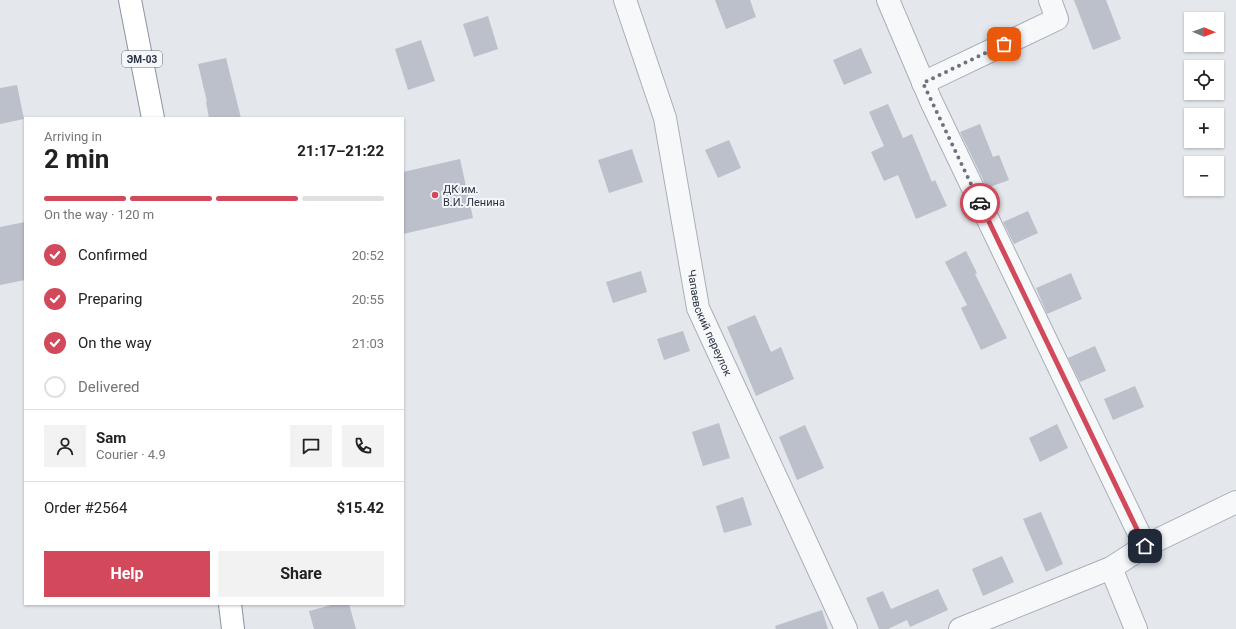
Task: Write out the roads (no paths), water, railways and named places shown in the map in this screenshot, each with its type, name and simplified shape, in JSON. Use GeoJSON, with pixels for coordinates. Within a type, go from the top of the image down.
{"type":"FeatureCollection","features":[{"type":"Feature","properties":{"kind":"highway","name":"ЭМ-03"},"geometry":{"type":"LineString","coordinates":[[130,0],[153,117]]}},
{"type":"Feature","properties":{"kind":"highway"},"geometry":{"type":"LineString","coordinates":[[230,605],[233,629]]}},
{"type":"Feature","properties":{"kind":"street","name":"Чапаевский переулок"},"geometry":{"type":"LineString","coordinates":[[625,0],[665,118],[698,308],[846,629]]}},
{"type":"Feature","properties":{"kind":"street"},"geometry":{"type":"LineString","coordinates":[[888,0],[923,83],[1145,546]]}},
{"type":"Feature","properties":{"kind":"street"},"geometry":{"type":"LineString","coordinates":[[923,83],[1057,19],[1050,0]]}},
{"type":"Feature","properties":{"kind":"street"},"geometry":{"type":"LineString","coordinates":[[960,629],[1111,568],[1145,546],[1236,502]]}},
{"type":"Feature","properties":{"kind":"street"},"geometry":{"type":"LineString","coordinates":[[1111,568],[1136,629]]}},
{"type":"Feature","properties":{"kind":"place","name":"ДК им. В.И. Ленина"},"geometry":{"type":"Point","coordinates":[435,195]}}]}
